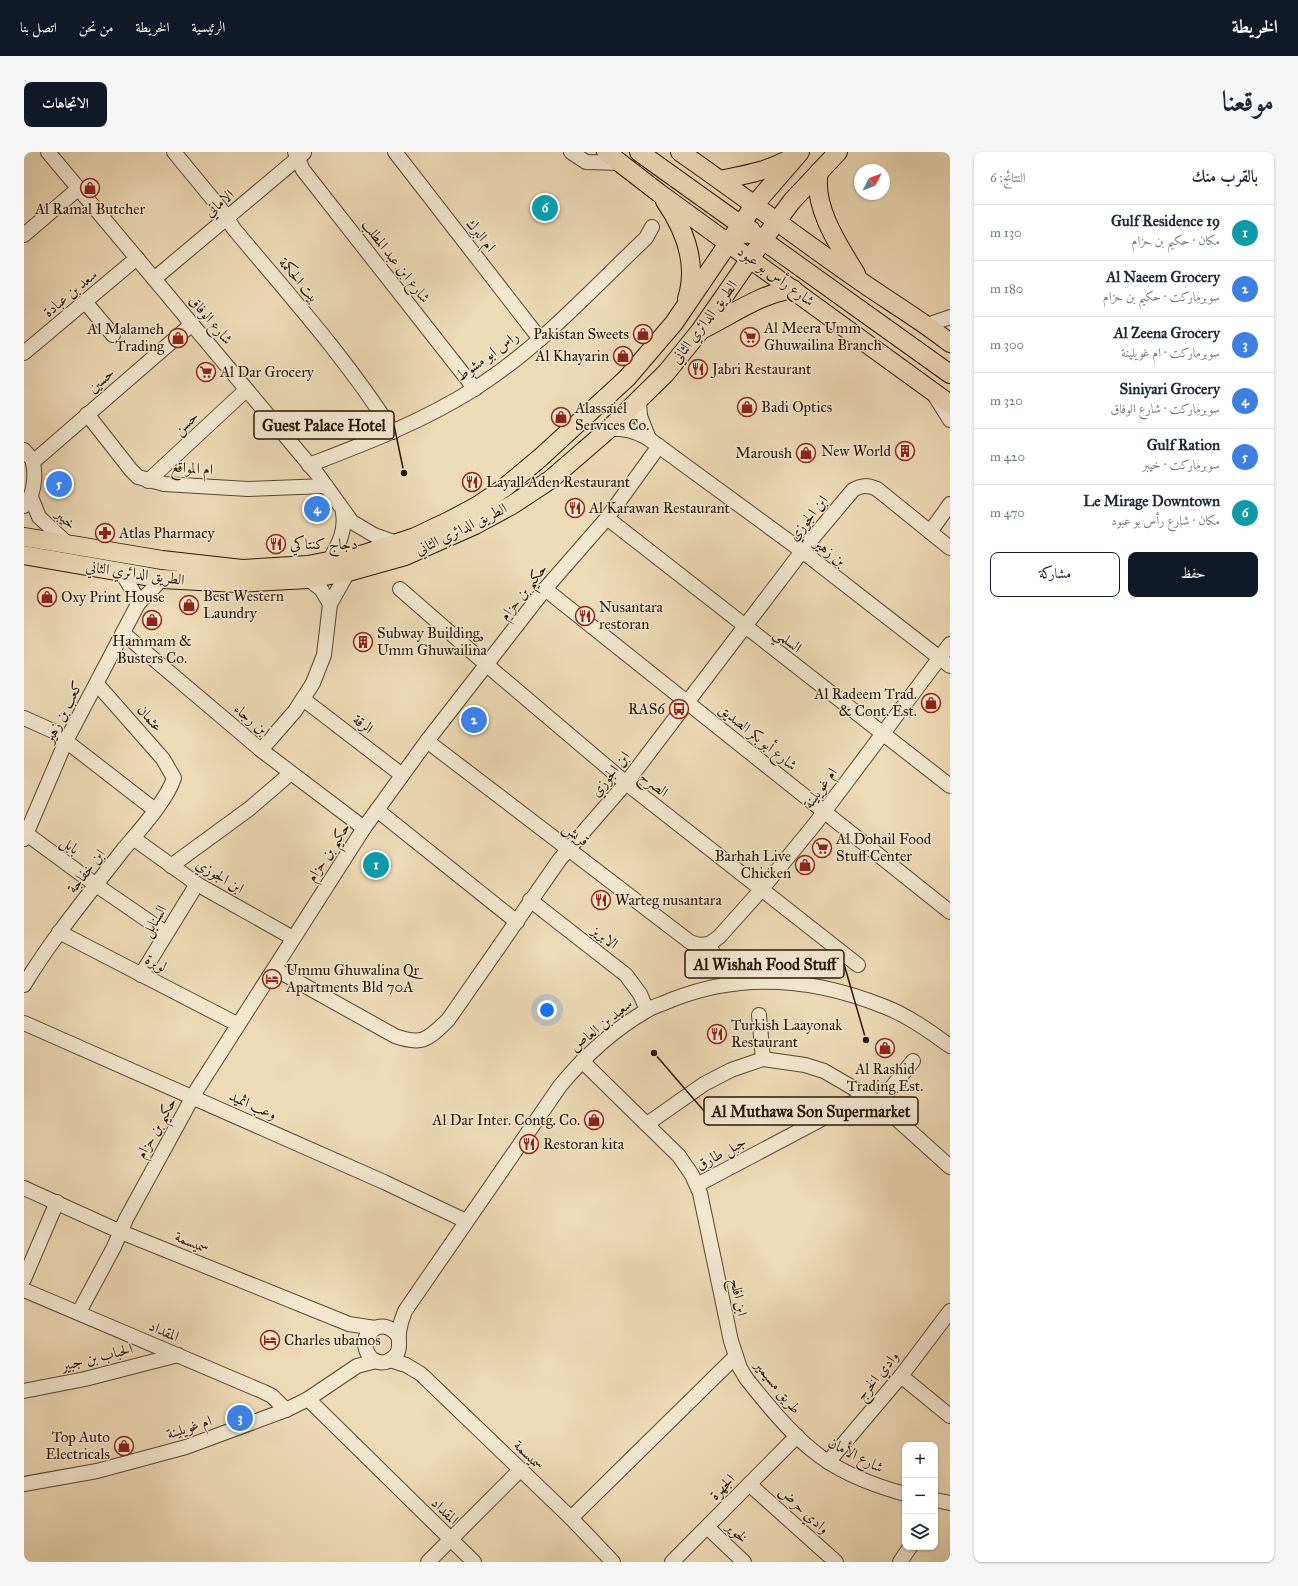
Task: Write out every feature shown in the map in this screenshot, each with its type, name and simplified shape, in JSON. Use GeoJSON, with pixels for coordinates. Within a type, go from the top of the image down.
{"type":"FeatureCollection","features":[{"type":"Feature","properties":{"kind":"main road","name":"شارع رأس بو عبود"},"geometry":{"type":"LineString","coordinates":[[606,152],[950,404]]}},
{"type":"Feature","properties":{"kind":"main road"},"geometry":{"type":"LineString","coordinates":[[639,152],[741,225],[752,230],[760,230],[778,221]]}},
{"type":"Feature","properties":{"kind":"main road"},"geometry":{"type":"LineString","coordinates":[[680,152],[755,204],[859,281],[928,325],[950,343]]}},
{"type":"Feature","properties":{"kind":"main road"},"geometry":{"type":"LineString","coordinates":[[720,180],[752,174],[769,168],[800,152]]}},
{"type":"Feature","properties":{"kind":"main road","name":"الطريق الدائري الثاني"},"geometry":{"type":"LineString","coordinates":[[24,537],[162,560],[242,569],[308,565],[364,554],[429,531],[477,506],[504,488],[534,463],[627,378],[655,347],[684,310],[728,242],[755,204],[800,152]]}},
{"type":"Feature","properties":{"kind":"main road","name":"الطريق الدائري الثاني"},"geometry":{"type":"LineString","coordinates":[[24,555],[162,579],[237,583],[308,579],[348,572],[405,556],[475,525],[512,505],[550,480],[610,429],[666,373],[700,331],[792,201],[838,152]]}},
{"type":"Feature","properties":{"kind":"main road"},"geometry":{"type":"LineString","coordinates":[[819,172],[817,190],[824,213],[836,241],[859,281]]}},
{"type":"Feature","properties":{"kind":"main road"},"geometry":{"type":"LineString","coordinates":[[659,192],[674,213],[684,233],[690,252],[692,271],[690,291],[684,310]]}},
{"type":"Feature","properties":{"kind":"main road"},"geometry":{"type":"LineString","coordinates":[[728,242],[737,236],[748,234],[763,240],[950,374]]}},
{"type":"Feature","properties":{"kind":"main road"},"geometry":{"type":"LineString","coordinates":[[700,331],[767,295],[793,289]]}},
{"type":"Feature","properties":{"kind":"street","name":"شارع الوفاق"},"geometry":{"type":"LineString","coordinates":[[48,152],[309,465],[352,522],[374,535],[397,543]]}},
{"type":"Feature","properties":{"kind":"street","name":"بيت الحكمة"},"geometry":{"type":"LineString","coordinates":[[174,152],[239,235],[342,357],[369,393],[394,432]]}},
{"type":"Feature","properties":{"kind":"street","name":"ام البرك"},"geometry":{"type":"LineString","coordinates":[[395,152],[540,339]]}},
{"type":"Feature","properties":{"kind":"street"},"geometry":{"type":"LineString","coordinates":[[571,152],[586,162],[620,163]]}},
{"type":"Feature","properties":{"kind":"street","name":"الاماني"},"geometry":{"type":"LineString","coordinates":[[154,279],[227,218],[299,154]]}},
{"type":"Feature","properties":{"kind":"street","name":"شارع ابن عبد المطلب"},"geometry":{"type":"LineString","coordinates":[[299,154],[303,170],[475,388]]}},
{"type":"Feature","properties":{"kind":"street"},"geometry":{"type":"LineString","coordinates":[[24,235],[79,188]]}},
{"type":"Feature","properties":{"kind":"street","name":"راس ابو مشوط"},"geometry":{"type":"LineString","coordinates":[[309,465],[394,432],[435,412],[475,388],[540,339],[646,238],[652,227]]}},
{"type":"Feature","properties":{"kind":"street","name":"سعد بن عبادة"},"geometry":{"type":"LineString","coordinates":[[24,353],[86,303],[137,258]]}},
{"type":"Feature","properties":{"kind":"street"},"geometry":{"type":"LineString","coordinates":[[86,303],[113,335]]}},
{"type":"Feature","properties":{"kind":"street"},"geometry":{"type":"LineString","coordinates":[[928,325],[950,317]]}},
{"type":"Feature","properties":{"kind":"street","name":"حسين"},"geometry":{"type":"LineString","coordinates":[[33,462],[192,324]]}},
{"type":"Feature","properties":{"kind":"street","name":"شارع رأس بو عبود"},"geometry":{"type":"LineString","coordinates":[[931,389],[950,420]]}},
{"type":"Feature","properties":{"kind":"street","name":"حسن"},"geometry":{"type":"LineString","coordinates":[[148,481],[246,390]]}},
{"type":"Feature","properties":{"kind":"street"},"geometry":{"type":"LineString","coordinates":[[639,400],[642,424],[654,442]]}},
{"type":"Feature","properties":{"kind":"street","name":"ام المواقع"},"geometry":{"type":"LineString","coordinates":[[87,414],[131,470],[138,477],[148,481],[164,484],[248,489],[326,486]]}},
{"type":"Feature","properties":{"kind":"street","name":"بن زهير"},"geometry":{"type":"LineString","coordinates":[[610,429],[626,429],[639,433],[654,442],[802,551],[945,662]]}},
{"type":"Feature","properties":{"kind":"street","name":"حكيم بن حزام"},"geometry":{"type":"LineString","coordinates":[[79,1312],[193,1096],[364,828],[402,775],[545,589],[607,518],[654,442]]}},
{"type":"Feature","properties":{"kind":"street"},"geometry":{"type":"LineString","coordinates":[[24,450],[33,462]]}},
{"type":"Feature","properties":{"kind":"street","name":"خيبر"},"geometry":{"type":"LineString","coordinates":[[33,462],[28,502],[68,544]]}},
{"type":"Feature","properties":{"kind":"street","name":"ابن الجوزي"},"geometry":{"type":"LineString","coordinates":[[274,969],[395,1036],[412,1042],[424,1040],[448,1020],[517,922],[530,900],[568,849],[626,783],[802,551],[831,514],[853,490],[861,486],[868,486],[877,489],[950,548]]}},
{"type":"Feature","properties":{"kind":"street"},"geometry":{"type":"LineString","coordinates":[[930,532],[950,504]]}},
{"type":"Feature","properties":{"kind":"street"},"geometry":{"type":"LineString","coordinates":[[329,561],[343,533],[345,524],[344,513]]}},
{"type":"Feature","properties":{"kind":"street","name":"السلمي"},"geometry":{"type":"LineString","coordinates":[[607,518],[881,734],[950,786]]}},
{"type":"Feature","properties":{"kind":"street"},"geometry":{"type":"LineString","coordinates":[[261,750],[303,699],[313,683],[324,655],[330,604],[348,572]]}},
{"type":"Feature","properties":{"kind":"street"},"geometry":{"type":"LineString","coordinates":[[122,573],[134,593],[138,604]]}},
{"type":"Feature","properties":{"kind":"street","name":"كعب بن زهير"},"geometry":{"type":"LineString","coordinates":[[25,835],[66,741],[138,604],[162,579]]}},
{"type":"Feature","properties":{"kind":"street"},"geometry":{"type":"LineString","coordinates":[[308,579],[321,589],[330,604]]}},
{"type":"Feature","properties":{"kind":"street","name":"الصرح"},"geometry":{"type":"LineString","coordinates":[[400,588],[626,783],[858,965]]}},
{"type":"Feature","properties":{"kind":"street","name":"شارع أبو بكر الصديق"},"geometry":{"type":"LineString","coordinates":[[545,589],[950,912]]}},
{"type":"Feature","properties":{"kind":"street","name":"ابن رجاء"},"geometry":{"type":"LineString","coordinates":[[123,633],[261,750],[364,828]]}},
{"type":"Feature","properties":{"kind":"street","name":"ام غويلينة"},"geometry":{"type":"LineString","coordinates":[[709,944],[719,937],[761,890],[824,812],[881,734],[945,662],[950,644]]}},
{"type":"Feature","properties":{"kind":"street","name":"عثمان"},"geometry":{"type":"LineString","coordinates":[[96,684],[163,759],[174,778]]}},
{"type":"Feature","properties":{"kind":"street","name":"الرقة"},"geometry":{"type":"LineString","coordinates":[[303,699],[402,775]]}},
{"type":"Feature","properties":{"kind":"street"},"geometry":{"type":"LineString","coordinates":[[24,718],[45,726],[155,810]]}},
{"type":"Feature","properties":{"kind":"street","name":"قريش"},"geometry":{"type":"LineString","coordinates":[[428,741],[690,942],[699,945],[709,944]]}},
{"type":"Feature","properties":{"kind":"street"},"geometry":{"type":"LineString","coordinates":[[171,866],[249,809],[291,773]]}},
{"type":"Feature","properties":{"kind":"street","name":"ابن خفاجة"},"geometry":{"type":"LineString","coordinates":[[24,985],[59,932],[155,810],[174,778]]}},
{"type":"Feature","properties":{"kind":"street"},"geometry":{"type":"LineString","coordinates":[[377,810],[517,922]]}},
{"type":"Feature","properties":{"kind":"street","name":"بابل"},"geometry":{"type":"LineString","coordinates":[[25,835],[166,933]]}},
{"type":"Feature","properties":{"kind":"street","name":"ابن الجوزي"},"geometry":{"type":"LineString","coordinates":[[133,838],[197,884],[293,938]]}},
{"type":"Feature","properties":{"kind":"street","name":"السنابل"},"geometry":{"type":"LineString","coordinates":[[141,975],[197,884]]}},
{"type":"Feature","properties":{"kind":"street","name":"الابريز"},"geometry":{"type":"LineString","coordinates":[[530,900],[626,975],[640,994],[647,1010]]}},
{"type":"Feature","properties":{"kind":"street","name":"لوبرة"},"geometry":{"type":"LineString","coordinates":[[59,932],[238,1024]]}},
{"type":"Feature","properties":{"kind":"street"},"geometry":{"type":"LineString","coordinates":[[709,944],[722,972]]}},
{"type":"Feature","properties":{"kind":"street","name":"سعيد بن العاص"},"geometry":{"type":"LineString","coordinates":[[399,1341],[401,1321],[405,1311],[560,1086],[582,1061],[623,1026],[647,1010],[689,993],[742,982],[771,982],[808,986],[845,993],[884,1006],[922,1026],[950,1046]]}},
{"type":"Feature","properties":{"kind":"street"},"geometry":{"type":"LineString","coordinates":[[759,1015],[763,1059]]}},
{"type":"Feature","properties":{"kind":"street","name":"وعب اثميد"},"geometry":{"type":"LineString","coordinates":[[24,1023],[193,1096],[384,1182],[466,1221]]}},
{"type":"Feature","properties":{"kind":"street"},"geometry":{"type":"LineString","coordinates":[[647,1124],[704,1084],[731,1070],[763,1059],[805,1065],[824,1071],[867,1095],[879,1103],[950,1166]]}},
{"type":"Feature","properties":{"kind":"street","name":"ابن افلح"},"geometry":{"type":"LineString","coordinates":[[582,1061],[679,1156],[697,1185],[736,1356]]}},
{"type":"Feature","properties":{"kind":"street"},"geometry":{"type":"LineString","coordinates":[[879,1103],[913,1061]]}},
{"type":"Feature","properties":{"kind":"street","name":"جبل طارق"},"geometry":{"type":"LineString","coordinates":[[697,1185],[867,1095]]}},
{"type":"Feature","properties":{"kind":"street","name":"سميسمة"},"geometry":{"type":"LineString","coordinates":[[24,1188],[120,1232],[349,1324],[379,1327]]}},
{"type":"Feature","properties":{"kind":"street"},"geometry":{"type":"LineString","coordinates":[[24,1279],[57,1202]]}},
{"type":"Feature","properties":{"kind":"street","name":"المقداد"},"geometry":{"type":"LineString","coordinates":[[24,1290],[79,1312],[264,1392],[276,1400],[286,1410]]}},
{"type":"Feature","properties":{"kind":"street","name":"سعيد بن العاص"},"geometry":{"type":"LineString","coordinates":[[379,1327],[405,1311]]}},
{"type":"Feature","properties":{"kind":"street","name":"وادي الخرج"},"geometry":{"type":"LineString","coordinates":[[828,1462],[901,1376],[950,1311]]}},
{"type":"Feature","properties":{"kind":"street","name":"سميسمة"},"geometry":{"type":"LineString","coordinates":[[349,1324],[359,1333],[364,1345]]}},
{"type":"Feature","properties":{"kind":"street"},"geometry":{"type":"LineString","coordinates":[[379,1327],[392,1330],[399,1341],[397,1354],[390,1360],[383,1362],[376,1361],[369,1356],[364,1345],[368,1333],[379,1327]]}},
{"type":"Feature","properties":{"kind":"street","name":"سميسمة"},"geometry":{"type":"LineString","coordinates":[[399,1341],[421,1374]]}},
{"type":"Feature","properties":{"kind":"street","name":"ام غويلينة"},"geometry":{"type":"LineString","coordinates":[[352,1370],[364,1345]]}},
{"type":"Feature","properties":{"kind":"street","name":"الحباب بن جبير"},"geometry":{"type":"LineString","coordinates":[[27,1389],[85,1379],[178,1355]]}},
{"type":"Feature","properties":{"kind":"street"},"geometry":{"type":"LineString","coordinates":[[571,1518],[736,1356]]}},
{"type":"Feature","properties":{"kind":"street","name":"طريق مسيمير"},"geometry":{"type":"LineString","coordinates":[[736,1356],[740,1368],[753,1387],[797,1436]]}},
{"type":"Feature","properties":{"kind":"street","name":"سميسمة"},"geometry":{"type":"LineString","coordinates":[[390,1360],[406,1364],[421,1374],[571,1518],[613,1562]]}},
{"type":"Feature","properties":{"kind":"street","name":"ام غويلينة"},"geometry":{"type":"LineString","coordinates":[[24,1484],[97,1471],[186,1447],[286,1410],[308,1399],[363,1364],[376,1361]]}},
{"type":"Feature","properties":{"kind":"street"},"geometry":{"type":"LineString","coordinates":[[901,1376],[950,1416]]}},
{"type":"Feature","properties":{"kind":"street","name":"المقداد"},"geometry":{"type":"LineString","coordinates":[[308,1399],[474,1562]]}},
{"type":"Feature","properties":{"kind":"street","name":"شارع الأمان"},"geometry":{"type":"LineString","coordinates":[[797,1436],[828,1462],[866,1481],[902,1493]]}},
{"type":"Feature","properties":{"kind":"street","name":"الجهرة"},"geometry":{"type":"LineString","coordinates":[[672,1562],[797,1436]]}},
{"type":"Feature","properties":{"kind":"street"},"geometry":{"type":"LineString","coordinates":[[428,1562],[520,1470]]}},
{"type":"Feature","properties":{"kind":"street","name":"وادي حرض"},"geometry":{"type":"LineString","coordinates":[[749,1484],[836,1562]]}},
{"type":"Feature","properties":{"kind":"street"},"geometry":{"type":"LineString","coordinates":[[938,1501],[950,1503]]}},
{"type":"Feature","properties":{"kind":"street","name":"لخوير"},"geometry":{"type":"LineString","coordinates":[[707,1527],[744,1562]]}},
{"type":"Feature","properties":{"kind":"street"},"geometry":{"type":"LineString","coordinates":[[900,1562],[908,1550]]}},
{"type":"Feature","properties":{"kind":"place","name":"Al Ramal Butcher"},"geometry":{"type":"Point","coordinates":[90,188]}},
{"type":"Feature","properties":{"kind":"place","name":"Le Mirage Downtown"},"geometry":{"type":"Point","coordinates":[545,208]}},
{"type":"Feature","properties":{"kind":"place","name":"Pakistan Sweets"},"geometry":{"type":"Point","coordinates":[643,334]}},
{"type":"Feature","properties":{"kind":"place","name":"Al Meera Umm Ghuwailina Branch"},"geometry":{"type":"Point","coordinates":[750,337]}},
{"type":"Feature","properties":{"kind":"place","name":"Al Malameh Trading"},"geometry":{"type":"Point","coordinates":[178,338]}},
{"type":"Feature","properties":{"kind":"place","name":"Al Khayarin"},"geometry":{"type":"Point","coordinates":[623,356]}},
{"type":"Feature","properties":{"kind":"place","name":"Jabri Restaurant"},"geometry":{"type":"Point","coordinates":[698,369]}},
{"type":"Feature","properties":{"kind":"place","name":"Al Dar Grocery"},"geometry":{"type":"Point","coordinates":[206,372]}},
{"type":"Feature","properties":{"kind":"place","name":"Badi Optics"},"geometry":{"type":"Point","coordinates":[747,407]}},
{"type":"Feature","properties":{"kind":"place","name":"Alassaiel Services Co."},"geometry":{"type":"Point","coordinates":[561,417]}},
{"type":"Feature","properties":{"kind":"place","name":"New World"},"geometry":{"type":"Point","coordinates":[905,451]}},
{"type":"Feature","properties":{"kind":"place","name":"Maroush"},"geometry":{"type":"Point","coordinates":[806,453]}},
{"type":"Feature","properties":{"kind":"place","name":"Guest Palace Hotel"},"geometry":{"type":"Point","coordinates":[404,473]}},
{"type":"Feature","properties":{"kind":"place","name":"Layall Aden Restaurant"},"geometry":{"type":"Point","coordinates":[472,482]}},
{"type":"Feature","properties":{"kind":"place","name":"Gulf Ration"},"geometry":{"type":"Point","coordinates":[59,484]}},
{"type":"Feature","properties":{"kind":"place","name":"Al Karawan Restaurant"},"geometry":{"type":"Point","coordinates":[575,508]}},
{"type":"Feature","properties":{"kind":"place","name":"Siniyari Grocery"},"geometry":{"type":"Point","coordinates":[317,509]}},
{"type":"Feature","properties":{"kind":"place","name":"Atlas Pharmacy"},"geometry":{"type":"Point","coordinates":[105,533]}},
{"type":"Feature","properties":{"kind":"place","name":"دجاج كنتاكي"},"geometry":{"type":"Point","coordinates":[276,544]}},
{"type":"Feature","properties":{"kind":"place","name":"Oxy Print House"},"geometry":{"type":"Point","coordinates":[47,597]}},
{"type":"Feature","properties":{"kind":"place","name":"Best Western Laundry"},"geometry":{"type":"Point","coordinates":[189,605]}},
{"type":"Feature","properties":{"kind":"place","name":"Nusantara restoran"},"geometry":{"type":"Point","coordinates":[585,616]}},
{"type":"Feature","properties":{"kind":"place","name":"Hammam & Busters Co."},"geometry":{"type":"Point","coordinates":[152,620]}},
{"type":"Feature","properties":{"kind":"place","name":"Subway Building, Umm Ghuwailina"},"geometry":{"type":"Point","coordinates":[363,642]}},
{"type":"Feature","properties":{"kind":"place","name":"Al Radeem Trad. & Cont. Est."},"geometry":{"type":"Point","coordinates":[931,703]}},
{"type":"Feature","properties":{"kind":"place","name":"RAS6"},"geometry":{"type":"Point","coordinates":[679,709]}},
{"type":"Feature","properties":{"kind":"place","name":"Al Naeem Grocery"},"geometry":{"type":"Point","coordinates":[474,720]}},
{"type":"Feature","properties":{"kind":"place","name":"Al Dohail Food Stuff Center"},"geometry":{"type":"Point","coordinates":[822,848]}},
{"type":"Feature","properties":{"kind":"place","name":"Gulf Residence 19"},"geometry":{"type":"Point","coordinates":[376,865]}},
{"type":"Feature","properties":{"kind":"place","name":"Barhah Live Chicken"},"geometry":{"type":"Point","coordinates":[805,865]}},
{"type":"Feature","properties":{"kind":"place","name":"Warteg nusantara"},"geometry":{"type":"Point","coordinates":[601,900]}},
{"type":"Feature","properties":{"kind":"place","name":"Ummu Ghuwalina Qr Apartments Bld 70A"},"geometry":{"type":"Point","coordinates":[272,979]}},
{"type":"Feature","properties":{"kind":"place","name":"Turkish Laayonak Restaurant"},"geometry":{"type":"Point","coordinates":[717,1034]}},
{"type":"Feature","properties":{"kind":"place","name":"Al Wishah Food Stuff"},"geometry":{"type":"Point","coordinates":[866,1040]}},
{"type":"Feature","properties":{"kind":"place","name":"Al Rashid Trading Est."},"geometry":{"type":"Point","coordinates":[885,1048]}},
{"type":"Feature","properties":{"kind":"place","name":"Al Muthawa Son Supermarket"},"geometry":{"type":"Point","coordinates":[654,1053]}},
{"type":"Feature","properties":{"kind":"place","name":"Al Dar Inter. Contg. Co."},"geometry":{"type":"Point","coordinates":[594,1120]}},
{"type":"Feature","properties":{"kind":"place","name":"Restoran kita"},"geometry":{"type":"Point","coordinates":[529,1144]}},
{"type":"Feature","properties":{"kind":"place","name":"Charles ubamos"},"geometry":{"type":"Point","coordinates":[270,1340]}},
{"type":"Feature","properties":{"kind":"place","name":"Al Zeena Grocery"},"geometry":{"type":"Point","coordinates":[240,1418]}},
{"type":"Feature","properties":{"kind":"place","name":"Top Auto Electricals"},"geometry":{"type":"Point","coordinates":[124,1446]}}]}
